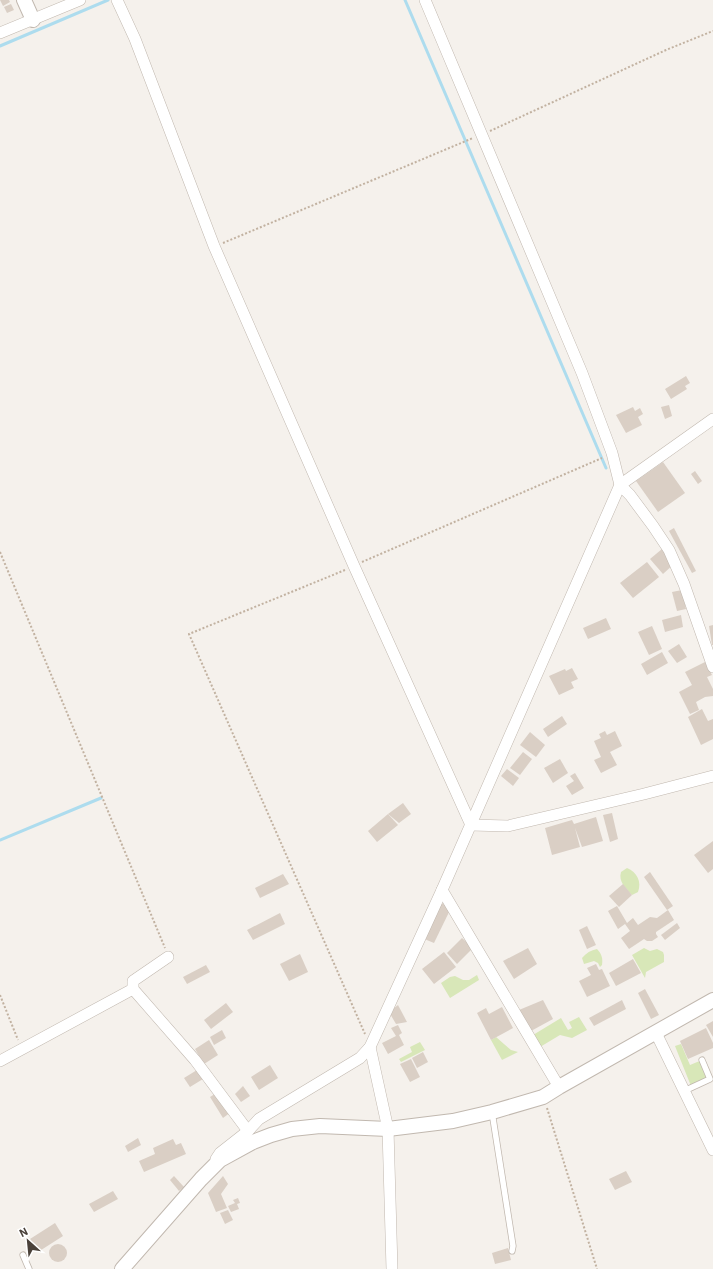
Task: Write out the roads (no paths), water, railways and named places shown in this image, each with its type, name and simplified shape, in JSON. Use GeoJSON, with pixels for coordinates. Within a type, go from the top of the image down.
{"type":"FeatureCollection","features":[{"type":"Feature","properties":{"kind":"street"},"geometry":{"type":"LineString","coordinates":[[24,0],[33,20]]}},
{"type":"Feature","properties":{"kind":"street"},"geometry":{"type":"LineString","coordinates":[[0,33],[80,0]]}},
{"type":"Feature","properties":{"kind":"street"},"geometry":{"type":"LineString","coordinates":[[117,0],[135,39],[214,246],[354,566],[471,825]]}},
{"type":"Feature","properties":{"kind":"street"},"geometry":{"type":"LineString","coordinates":[[425,0],[582,373],[612,453],[620,485],[653,526],[669,550],[684,584],[713,667]]}},
{"type":"Feature","properties":{"kind":"street"},"geometry":{"type":"LineString","coordinates":[[201,1179],[220,1153],[248,1131],[259,1119],[360,1058],[370,1047],[471,825],[620,485],[713,419]]}},
{"type":"Feature","properties":{"kind":"street"},"geometry":{"type":"LineString","coordinates":[[471,825],[508,826],[713,776]]}},
{"type":"Feature","properties":{"kind":"street"},"geometry":{"type":"LineString","coordinates":[[442,890],[559,1087]]}},
{"type":"Feature","properties":{"kind":"street"},"geometry":{"type":"LineString","coordinates":[[168,958],[133,981],[134,989],[195,1060],[248,1131]]}},
{"type":"Feature","properties":{"kind":"street"},"geometry":{"type":"LineString","coordinates":[[0,1061],[134,989]]}},
{"type":"Feature","properties":{"kind":"street"},"geometry":{"type":"LineString","coordinates":[[122,1269],[201,1179],[220,1160],[253,1142],[271,1135],[320,1126],[388,1129],[453,1122],[543,1097],[713,1000]]}},
{"type":"Feature","properties":{"kind":"street"},"geometry":{"type":"LineString","coordinates":[[656,1033],[713,1150]]}},
{"type":"Feature","properties":{"kind":"street"},"geometry":{"type":"LineString","coordinates":[[370,1047],[388,1129],[392,1269]]}},
{"type":"Feature","properties":{"kind":"lane"},"geometry":{"type":"LineString","coordinates":[[684,1092],[710,1079],[702,1060]]}},
{"type":"Feature","properties":{"kind":"lane"},"geometry":{"type":"LineString","coordinates":[[492,1112],[513,1246],[512,1251]]}},
{"type":"Feature","properties":{"kind":"lane"},"geometry":{"type":"LineString","coordinates":[[22,1255],[29,1269]]}},
{"type":"Feature","properties":{"kind":"waterway"},"geometry":{"type":"LineString","coordinates":[[0,46],[108,0]]}},
{"type":"Feature","properties":{"kind":"waterway"},"geometry":{"type":"LineString","coordinates":[[405,0],[606,468]]}},
{"type":"Feature","properties":{"kind":"waterway"},"geometry":{"type":"LineString","coordinates":[[0,840],[101,798]]}}]}
